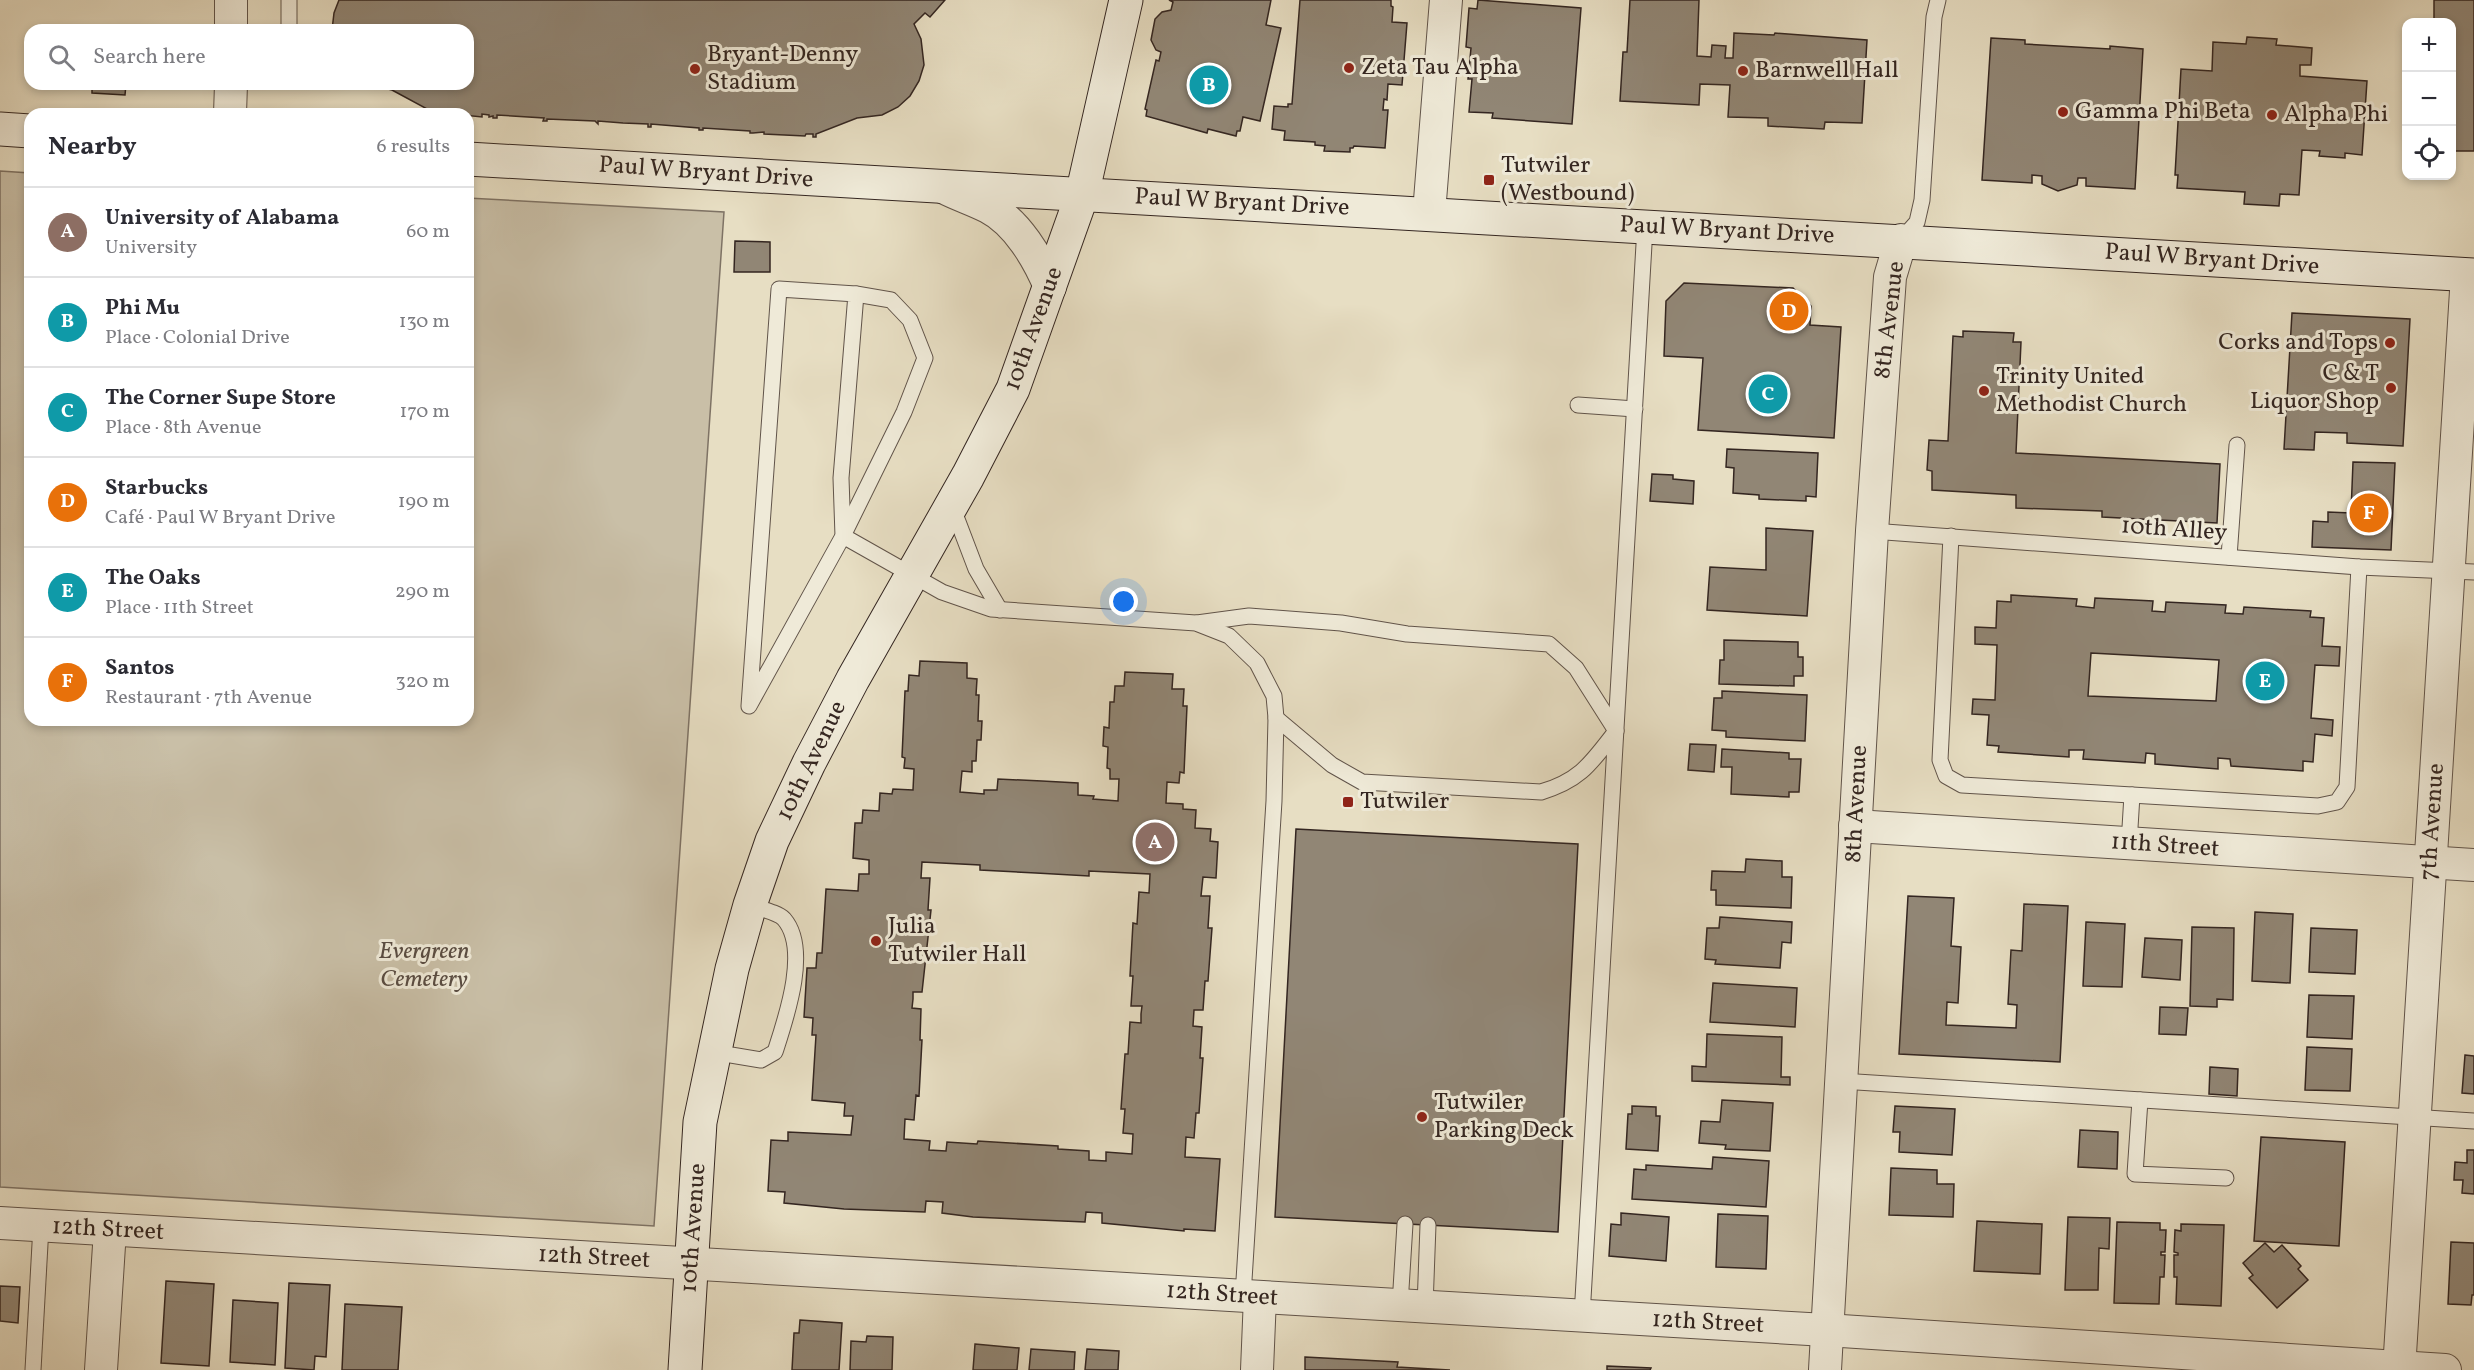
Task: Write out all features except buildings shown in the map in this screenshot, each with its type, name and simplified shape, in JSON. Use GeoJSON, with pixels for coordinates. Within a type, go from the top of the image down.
{"type":"FeatureCollection","features":[{"type":"Feature","properties":{"kind":"main road","name":"10th Avenue"},"geometry":{"type":"LineString","coordinates":[[685,1370],[700,1122],[732,969],[750,905],[772,841],[809,764],[853,679],[952,506],[1013,389],[1082,195],[1126,0]]}},
{"type":"Feature","properties":{"kind":"main road"},"geometry":{"type":"LineString","coordinates":[[0,129],[24,131]]}},
{"type":"Feature","properties":{"kind":"main road","name":"Paul W Bryant Drive"},"geometry":{"type":"LineString","coordinates":[[474,159],[944,188],[1901,240],[2470,275]]}},
{"type":"Feature","properties":{"kind":"street"},"geometry":{"type":"LineString","coordinates":[[231,0],[231,24]]}},
{"type":"Feature","properties":{"kind":"street"},"geometry":{"type":"LineString","coordinates":[[1429,213],[1446,0]]}},
{"type":"Feature","properties":{"kind":"street"},"geometry":{"type":"LineString","coordinates":[[230,108],[231,90]]}},
{"type":"Feature","properties":{"kind":"street","name":"Paul W Bryant Drive"},"geometry":{"type":"LineString","coordinates":[[944,188],[990,208],[1020,235],[1040,262],[1050,287]]}},
{"type":"Feature","properties":{"kind":"street","name":"8th Avenue"},"geometry":{"type":"LineString","coordinates":[[1825,1370],[1872,531],[1890,277],[1901,240]]}},
{"type":"Feature","properties":{"kind":"street","name":"7th Avenue"},"geometry":{"type":"LineString","coordinates":[[2399,1369],[2430,862],[2461,571],[2470,275]]}},
{"type":"Feature","properties":{"kind":"street","name":"11th Street"},"geometry":{"type":"LineString","coordinates":[[1855,826],[2474,865]]}},
{"type":"Feature","properties":{"kind":"street","name":"12th Street"},"geometry":{"type":"LineString","coordinates":[[0,1223],[1826,1330],[2399,1369],[2445,1370]]}},
{"type":"Feature","properties":{"kind":"street"},"geometry":{"type":"LineString","coordinates":[[101,1370],[110,1230]]}},
{"type":"Feature","properties":{"kind":"street"},"geometry":{"type":"LineString","coordinates":[[1252,1297],[1257,1370]]}},
{"type":"Feature","properties":{"kind":"lane"},"geometry":{"type":"LineString","coordinates":[[289,0],[289,24]]}},
{"type":"Feature","properties":{"kind":"lane"},"geometry":{"type":"LineString","coordinates":[[1901,240],[1917,222],[1922,200],[1934,17],[1938,0]]}},
{"type":"Feature","properties":{"kind":"lane"},"geometry":{"type":"LineString","coordinates":[[1582,1316],[1645,227]]}},
{"type":"Feature","properties":{"kind":"lane"},"geometry":{"type":"LineString","coordinates":[[779,289],[856,294],[891,300],[910,320],[925,358],[904,412],[843,536],[749,706],[779,289]]}},
{"type":"Feature","properties":{"kind":"lane"},"geometry":{"type":"LineString","coordinates":[[843,536],[841,478],[856,294]]}},
{"type":"Feature","properties":{"kind":"lane"},"geometry":{"type":"LineString","coordinates":[[1578,405],[1635,409]]}},
{"type":"Feature","properties":{"kind":"lane"},"geometry":{"type":"LineString","coordinates":[[2229,557],[2237,445]]}},
{"type":"Feature","properties":{"kind":"lane"},"geometry":{"type":"LineString","coordinates":[[952,506],[976,569],[1000,610]]}},
{"type":"Feature","properties":{"kind":"lane","name":"10th Alley"},"geometry":{"type":"LineString","coordinates":[[1872,531],[2359,567],[2461,571]]}},
{"type":"Feature","properties":{"kind":"lane"},"geometry":{"type":"LineString","coordinates":[[843,536],[942,592],[991,609],[1196,623],[1249,616],[1341,623],[1407,634],[1549,644],[1576,668],[1616,731]]}},
{"type":"Feature","properties":{"kind":"lane"},"geometry":{"type":"LineString","coordinates":[[1951,536],[1940,760],[1946,776],[1962,785],[2318,806],[2337,802],[2347,787],[2359,567]]}},
{"type":"Feature","properties":{"kind":"lane"},"geometry":{"type":"LineString","coordinates":[[1196,623],[1229,636],[1257,663],[1275,696],[1274,801],[1252,1297]]}},
{"type":"Feature","properties":{"kind":"lane"},"geometry":{"type":"LineString","coordinates":[[1276,718],[1332,765],[1362,782],[1541,792],[1563,786],[1586,768],[1616,731]]}},
{"type":"Feature","properties":{"kind":"lane"},"geometry":{"type":"LineString","coordinates":[[2129,844],[2132,795]]}},
{"type":"Feature","properties":{"kind":"lane"},"geometry":{"type":"LineString","coordinates":[[714,1052],[761,1060],[775,1052],[784,1025],[796,959],[793,933],[782,917],[750,905]]}},
{"type":"Feature","properties":{"kind":"lane"},"geometry":{"type":"LineString","coordinates":[[1840,1081],[2474,1120]]}},
{"type":"Feature","properties":{"kind":"lane"},"geometry":{"type":"LineString","coordinates":[[2140,1100],[2135,1174],[2226,1178]]}},
{"type":"Feature","properties":{"kind":"lane"},"geometry":{"type":"LineString","coordinates":[[1405,1224],[1412,1306]]}},
{"type":"Feature","properties":{"kind":"lane"},"geometry":{"type":"LineString","coordinates":[[1412,1306],[1428,1225]]}},
{"type":"Feature","properties":{"kind":"lane"},"geometry":{"type":"LineString","coordinates":[[33,1370],[42,1226]]}},
{"type":"Feature","properties":{"kind":"green space","name":"Evergreen Cemetery"},"geometry":{"type":"Polygon","coordinates":[[[0,171],[24,173],[24,726],[474,726],[474,198],[724,212],[654,1226],[0,1187],[0,171]]]}},
{"type":"Feature","properties":{"kind":"place","name":"Zeta Tau Alpha"},"geometry":{"type":"Point","coordinates":[1349,68]}},
{"type":"Feature","properties":{"kind":"place","name":"Bryant-Denny Stadium"},"geometry":{"type":"Point","coordinates":[695,69]}},
{"type":"Feature","properties":{"kind":"place","name":"Barnwell Hall"},"geometry":{"type":"Point","coordinates":[1743,71]}},
{"type":"Feature","properties":{"kind":"place","name":"Phi Mu"},"geometry":{"type":"Point","coordinates":[1209,85]}},
{"type":"Feature","properties":{"kind":"place","name":"Gamma Phi Beta"},"geometry":{"type":"Point","coordinates":[2063,112]}},
{"type":"Feature","properties":{"kind":"place","name":"Alpha Phi"},"geometry":{"type":"Point","coordinates":[2272,115]}},
{"type":"Feature","properties":{"kind":"place","name":"Tutwiler (Westbound)"},"geometry":{"type":"Point","coordinates":[1489,180]}},
{"type":"Feature","properties":{"kind":"place","name":"Starbucks"},"geometry":{"type":"Point","coordinates":[1789,311]}},
{"type":"Feature","properties":{"kind":"place","name":"Corks and Tops"},"geometry":{"type":"Point","coordinates":[2390,343]}},
{"type":"Feature","properties":{"kind":"place","name":"C & T Liquor Shop"},"geometry":{"type":"Point","coordinates":[2391,388]}},
{"type":"Feature","properties":{"kind":"place","name":"Trinity United Methodist Church"},"geometry":{"type":"Point","coordinates":[1984,391]}},
{"type":"Feature","properties":{"kind":"place","name":"The Corner Supe Store"},"geometry":{"type":"Point","coordinates":[1768,394]}},
{"type":"Feature","properties":{"kind":"place","name":"Santos"},"geometry":{"type":"Point","coordinates":[2369,513]}},
{"type":"Feature","properties":{"kind":"place","name":"The Oaks"},"geometry":{"type":"Point","coordinates":[2265,681]}},
{"type":"Feature","properties":{"kind":"place","name":"Tutwiler"},"geometry":{"type":"Point","coordinates":[1348,802]}},
{"type":"Feature","properties":{"kind":"place","name":"University of Alabama"},"geometry":{"type":"Point","coordinates":[1155,842]}},
{"type":"Feature","properties":{"kind":"place","name":"Julia Tutwiler Hall"},"geometry":{"type":"Point","coordinates":[876,941]}},
{"type":"Feature","properties":{"kind":"place","name":"Tutwiler Parking Deck"},"geometry":{"type":"Point","coordinates":[1422,1117]}}]}
